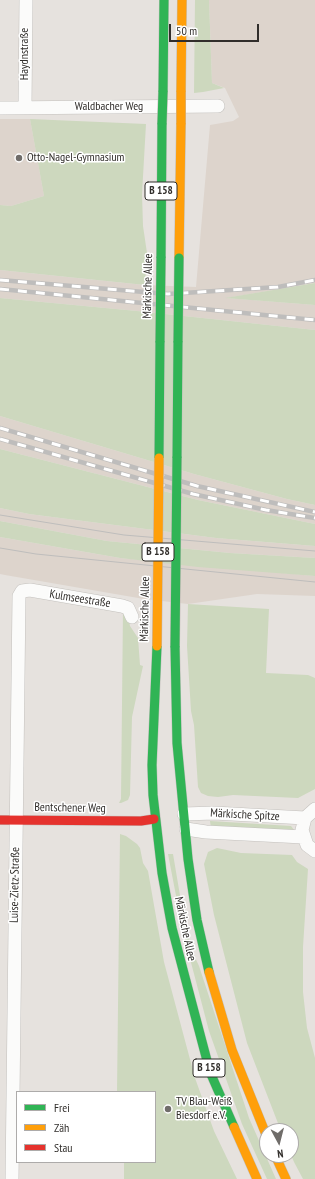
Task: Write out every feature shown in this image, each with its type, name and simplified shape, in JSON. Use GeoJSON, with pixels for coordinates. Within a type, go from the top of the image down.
{"type":"FeatureCollection","features":[{"type":"Feature","properties":{"kind":"main road","name":"Märkische Allee"},"geometry":{"type":"LineString","coordinates":[[164,0],[157,646],[152,765],[172,928],[187,990],[210,1072],[257,1179]]}},
{"type":"Feature","properties":{"kind":"main road","name":"Märkische Allee"},"geometry":{"type":"LineString","coordinates":[[182,0],[175,646],[180,814],[197,920],[207,965],[232,1050],[261,1123]]}},
{"type":"Feature","properties":{"kind":"main road","name":"Bentschener Weg"},"geometry":{"type":"LineString","coordinates":[[0,820],[158,822]]}},
{"type":"Feature","properties":{"kind":"main road"},"geometry":{"type":"LineString","coordinates":[[279,1163],[286,1179]]}},
{"type":"Feature","properties":{"kind":"street","name":"Haydnstraße"},"geometry":{"type":"LineString","coordinates":[[25,107],[26,0]]}},
{"type":"Feature","properties":{"kind":"street","name":"Waldbacher Weg"},"geometry":{"type":"LineString","coordinates":[[0,108],[218,106]]}},
{"type":"Feature","properties":{"kind":"street","name":"Kulmseestraße"},"geometry":{"type":"LineString","coordinates":[[22,591],[30,590],[122,606],[128,608],[132,617]]}},
{"type":"Feature","properties":{"kind":"street","name":"Luise-Zietz-Straße"},"geometry":{"type":"LineString","coordinates":[[12,1179],[19,596],[22,591]]}},
{"type":"Feature","properties":{"kind":"street"},"geometry":{"type":"LineString","coordinates":[[315,809],[305,818],[302,830],[303,837],[307,845],[315,851]]}},
{"type":"Feature","properties":{"kind":"street","name":"Märkische Spitze"},"geometry":{"type":"LineString","coordinates":[[180,814],[214,813],[305,818]]}},
{"type":"Feature","properties":{"kind":"street","name":"Märkische Spitze"},"geometry":{"type":"LineString","coordinates":[[182,829],[206,832],[303,837]]}},
{"type":"Feature","properties":{"kind":"shaded area"},"geometry":{"type":"Polygon","coordinates":[[[209,0],[315,0],[315,283],[227,298],[315,305],[315,330],[0,298],[0,270],[145,285],[196,287],[210,125],[233,121],[239,117],[225,88],[212,83],[209,0]]]}},
{"type":"Feature","properties":{"kind":"shaded area","name":"Otto-Nagel-Gymnasium"},"geometry":{"type":"Polygon","coordinates":[[[0,119],[30,119],[44,196],[11,206],[0,205],[0,119]]]}},
{"type":"Feature","properties":{"kind":"shaded area"},"geometry":{"type":"Polygon","coordinates":[[[0,416],[194,474],[315,505],[315,524],[198,500],[0,449],[0,416]]]}},
{"type":"Feature","properties":{"kind":"shaded area"},"geometry":{"type":"Polygon","coordinates":[[[0,508],[29,514],[216,538],[315,546],[315,558],[230,553],[107,541],[0,521],[0,508]]]}},
{"type":"Feature","properties":{"kind":"shaded area"},"geometry":{"type":"Polygon","coordinates":[[[0,537],[120,558],[315,576],[315,596],[257,594],[188,604],[144,599],[5,575],[0,574],[0,537]]]}},
{"type":"Feature","properties":{"kind":"green space"},"geometry":{"type":"Polygon","coordinates":[[[195,0],[209,0],[212,83],[224,88],[194,93],[195,0]]]}},
{"type":"Feature","properties":{"kind":"green space"},"geometry":{"type":"Polygon","coordinates":[[[30,119],[146,124],[142,194],[143,226],[147,253],[145,285],[0,270],[0,205],[11,206],[44,196],[30,119]]]}},
{"type":"Feature","properties":{"kind":"green space"},"geometry":{"type":"Polygon","coordinates":[[[315,283],[315,305],[225,298],[315,283]]]}},
{"type":"Feature","properties":{"kind":"green space"},"geometry":{"type":"Polygon","coordinates":[[[0,298],[315,330],[315,505],[194,474],[0,416],[0,298]]]}},
{"type":"Feature","properties":{"kind":"green space"},"geometry":{"type":"Polygon","coordinates":[[[0,449],[198,500],[315,524],[315,546],[216,538],[29,514],[0,508],[0,449]]]}},
{"type":"Feature","properties":{"kind":"green space"},"geometry":{"type":"Polygon","coordinates":[[[0,521],[107,541],[230,553],[315,558],[315,576],[198,567],[120,558],[0,537],[0,521]]]}},
{"type":"Feature","properties":{"kind":"green space"},"geometry":{"type":"Polygon","coordinates":[[[188,604],[269,609],[266,673],[308,675],[315,678],[315,789],[298,798],[233,795],[218,797],[208,796],[201,793],[198,787],[194,725],[191,711],[187,646],[188,604]]]}},
{"type":"Feature","properties":{"kind":"green space"},"geometry":{"type":"Polygon","coordinates":[[[123,609],[127,612],[130,626],[138,638],[140,665],[143,666],[132,717],[130,795],[128,800],[119,803],[121,799],[123,609]]]}},
{"type":"Feature","properties":{"kind":"green space"},"geometry":{"type":"Polygon","coordinates":[[[210,821],[291,826],[294,830],[211,828],[210,821]]]}},
{"type":"Feature","properties":{"kind":"green space"},"geometry":{"type":"Polygon","coordinates":[[[120,834],[126,836],[137,844],[140,848],[143,863],[148,871],[164,962],[195,1078],[214,1131],[237,1179],[124,1179],[124,1163],[156,1163],[156,1091],[117,1091],[120,834]]]}},
{"type":"Feature","properties":{"kind":"green space"},"geometry":{"type":"Polygon","coordinates":[[[217,848],[241,853],[292,855],[297,862],[308,869],[303,947],[303,992],[307,1028],[315,1058],[315,1179],[303,1179],[295,1163],[299,1163],[299,1123],[278,1123],[247,1043],[214,915],[204,864],[208,852],[217,848]]]}},
{"type":"Feature","properties":{"kind":"green space"},"geometry":{"type":"Polygon","coordinates":[[[168,854],[173,854],[184,919],[192,951],[199,966],[249,1118],[259,1141],[259,1161],[242,1124],[209,1031],[183,932],[168,854]]]}},
{"type":"Feature","properties":{"kind":"green space"},"geometry":{"type":"Polygon","coordinates":[[[260,1163],[269,1163],[276,1179],[267,1179],[260,1163]]]}},
{"type":"Feature","properties":{"kind":"tram line"},"geometry":{"type":"LineString","coordinates":[[0,515],[124,535],[315,551]]}},
{"type":"Feature","properties":{"kind":"tram line"},"geometry":{"type":"LineString","coordinates":[[0,548],[36,554],[315,582]]}},
{"type":"Feature","properties":{"kind":"railway"},"geometry":{"type":"LineString","coordinates":[[0,280],[168,294],[278,287],[315,280]]}},
{"type":"Feature","properties":{"kind":"railway"},"geometry":{"type":"LineString","coordinates":[[0,289],[315,320]]}},
{"type":"Feature","properties":{"kind":"railway"},"geometry":{"type":"LineString","coordinates":[[0,428],[197,486],[315,512]]}},
{"type":"Feature","properties":{"kind":"railway"},"geometry":{"type":"LineString","coordinates":[[0,439],[193,494],[266,510],[315,518]]}},
{"type":"Feature","properties":{"kind":"traffic: fast"},"geometry":{"type":"LineString","coordinates":[[163,92],[164,0]]}},
{"type":"Feature","properties":{"kind":"traffic: fast"},"geometry":{"type":"LineString","coordinates":[[162,123],[163,92]]}},
{"type":"Feature","properties":{"kind":"traffic: fast"},"geometry":{"type":"LineString","coordinates":[[161,258],[162,123]]}},
{"type":"Feature","properties":{"kind":"traffic: fast"},"geometry":{"type":"LineString","coordinates":[[160,341],[161,258]]}},
{"type":"Feature","properties":{"kind":"traffic: fast"},"geometry":{"type":"LineString","coordinates":[[178,341],[179,258]]}},
{"type":"Feature","properties":{"kind":"traffic: fast"},"geometry":{"type":"LineString","coordinates":[[159,458],[160,341]]}},
{"type":"Feature","properties":{"kind":"traffic: fast"},"geometry":{"type":"LineString","coordinates":[[177,458],[178,341]]}},
{"type":"Feature","properties":{"kind":"traffic: fast"},"geometry":{"type":"LineString","coordinates":[[175,646],[177,458]]}},
{"type":"Feature","properties":{"kind":"traffic: fast"},"geometry":{"type":"LineString","coordinates":[[157,646],[152,765],[153,795],[162,873],[172,928],[210,1072],[234,1127]]}},
{"type":"Feature","properties":{"kind":"traffic: fast"},"geometry":{"type":"LineString","coordinates":[[175,646],[177,743],[188,859],[197,920],[209,972]]}},
{"type":"Feature","properties":{"kind":"traffic: slow"},"geometry":{"type":"LineString","coordinates":[[181,92],[182,0]]}},
{"type":"Feature","properties":{"kind":"traffic: slow"},"geometry":{"type":"LineString","coordinates":[[181,92],[181,123]]}},
{"type":"Feature","properties":{"kind":"traffic: slow"},"geometry":{"type":"LineString","coordinates":[[179,258],[181,123]]}},
{"type":"Feature","properties":{"kind":"traffic: slow"},"geometry":{"type":"LineString","coordinates":[[157,646],[159,458]]}},
{"type":"Feature","properties":{"kind":"traffic: slow"},"geometry":{"type":"LineString","coordinates":[[209,972],[232,1050],[261,1123]]}},
{"type":"Feature","properties":{"kind":"traffic: slow"},"geometry":{"type":"LineString","coordinates":[[234,1127],[257,1179]]}},
{"type":"Feature","properties":{"kind":"traffic: slow"},"geometry":{"type":"LineString","coordinates":[[279,1163],[286,1179]]}},
{"type":"Feature","properties":{"kind":"traffic: jam"},"geometry":{"type":"LineString","coordinates":[[0,820],[141,821],[154,819]]}},
{"type":"Feature","properties":{"kind":"place","name":"Otto-Nagel-Gymnasium"},"geometry":{"type":"Point","coordinates":[19,158]}},
{"type":"Feature","properties":{"kind":"place","name":"TV Blau-Weiß Biesdorf e.V."},"geometry":{"type":"Point","coordinates":[168,1109]}}]}
